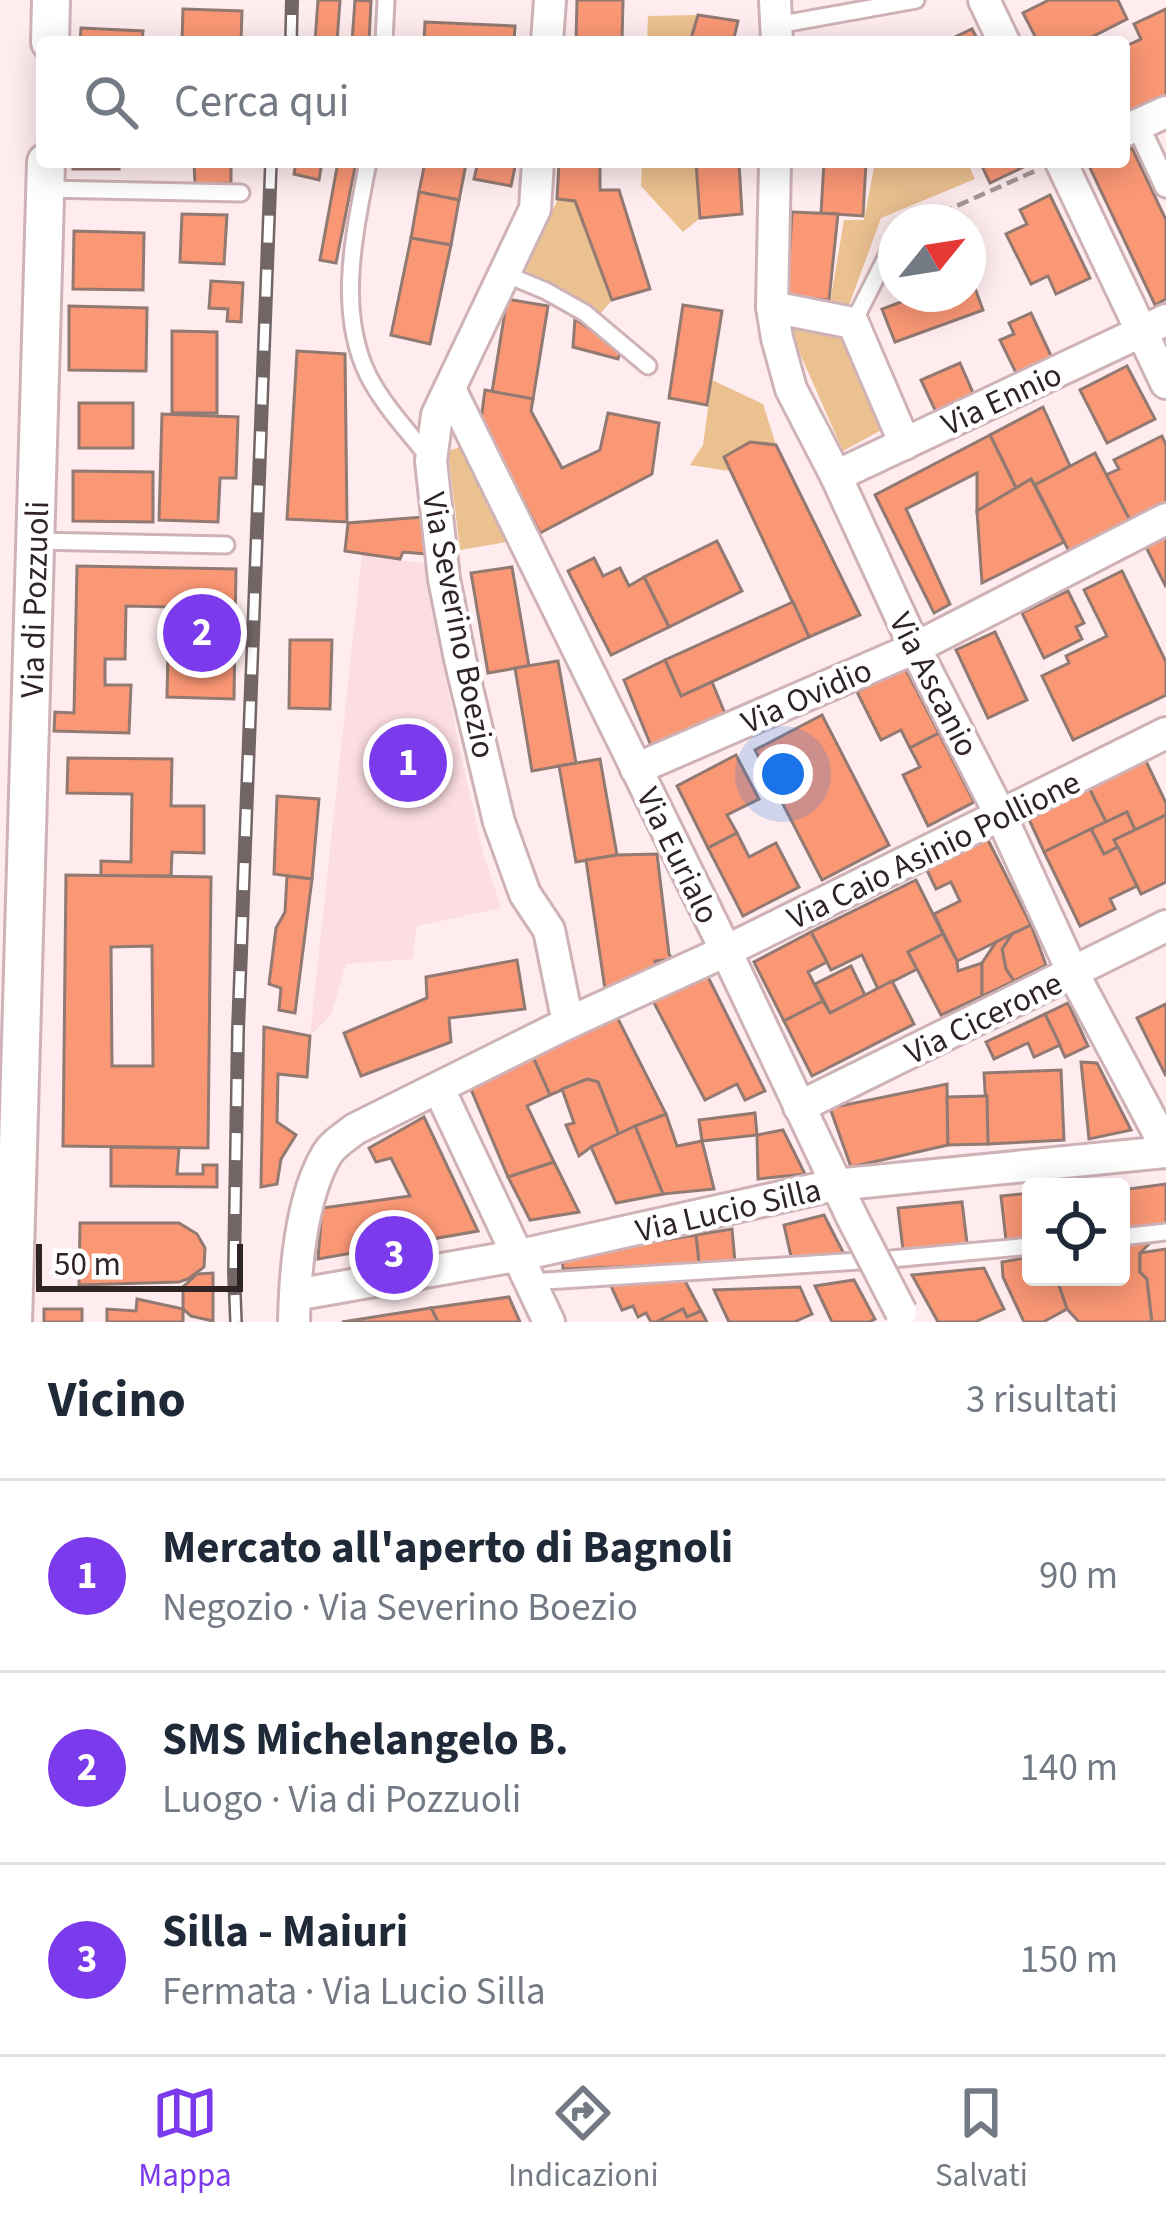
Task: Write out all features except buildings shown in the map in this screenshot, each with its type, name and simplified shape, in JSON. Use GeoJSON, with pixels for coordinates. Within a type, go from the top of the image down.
{"type":"FeatureCollection","features":[{"type":"Feature","properties":{"kind":"street"},"geometry":{"type":"LineString","coordinates":[[50,36],[51,0]]}},
{"type":"Feature","properties":{"kind":"street"},"geometry":{"type":"LineString","coordinates":[[547,36],[550,0]]}},
{"type":"Feature","properties":{"kind":"street"},"geometry":{"type":"LineString","coordinates":[[984,0],[1001,36]]}},
{"type":"Feature","properties":{"kind":"street"},"geometry":{"type":"LineString","coordinates":[[1166,112],[1134,136],[1166,186]]}},
{"type":"Feature","properties":{"kind":"street","name":"Via Severino Boezio"},"geometry":{"type":"LineString","coordinates":[[538,168],[535,209],[444,402],[431,461],[436,524],[460,659],[499,822],[525,894],[549,930],[568,1023]]}},
{"type":"Feature","properties":{"kind":"street"},"geometry":{"type":"LineString","coordinates":[[775,168],[772,307],[853,323],[905,444]]}},
{"type":"Feature","properties":{"kind":"street"},"geometry":{"type":"LineString","coordinates":[[1050,168],[1154,326],[1166,383]]}},
{"type":"Feature","properties":{"kind":"street","name":"Via di Pozzuoli"},"geometry":{"type":"LineString","coordinates":[[13,1322],[46,176]]}},
{"type":"Feature","properties":{"kind":"street","name":"Via Ascanio"},"geometry":{"type":"LineString","coordinates":[[772,307],[791,389],[1001,815],[1073,973],[1166,1150]]}},
{"type":"Feature","properties":{"kind":"street","name":"Via Ennio"},"geometry":{"type":"LineString","coordinates":[[836,476],[1154,326]]}},
{"type":"Feature","properties":{"kind":"street","name":"Via Eurialo"},"geometry":{"type":"LineString","coordinates":[[444,402],[636,769],[903,1317]]}},
{"type":"Feature","properties":{"kind":"street","name":"Via Ovidio"},"geometry":{"type":"LineString","coordinates":[[636,769],[915,647],[1166,519]]}},
{"type":"Feature","properties":{"kind":"street","name":"Via Caio Asinio Pollione"},"geometry":{"type":"LineString","coordinates":[[295,1308],[309,1192],[329,1150],[355,1129],[1166,733]]}},
{"type":"Feature","properties":{"kind":"street","name":"Via Cicerone"},"geometry":{"type":"LineString","coordinates":[[799,1107],[1166,926]]}},
{"type":"Feature","properties":{"kind":"street"},"geometry":{"type":"LineString","coordinates":[[439,1089],[549,1322]]}},
{"type":"Feature","properties":{"kind":"street","name":"Via Lucio Silla"},"geometry":{"type":"LineString","coordinates":[[295,1308],[523,1269],[835,1185],[1166,1150]]}},
{"type":"Feature","properties":{"kind":"lane"},"geometry":{"type":"LineString","coordinates":[[384,36],[386,0]]}},
{"type":"Feature","properties":{"kind":"lane"},"geometry":{"type":"LineString","coordinates":[[777,22],[916,0]]}},
{"type":"Feature","properties":{"kind":"lane"},"geometry":{"type":"LineString","coordinates":[[367,168],[350,268],[354,336],[368,376],[431,461]]}},
{"type":"Feature","properties":{"kind":"lane"},"geometry":{"type":"LineString","coordinates":[[46,176],[241,193]]}},
{"type":"Feature","properties":{"kind":"lane"},"geometry":{"type":"LineString","coordinates":[[505,274],[585,314],[647,366]]}},
{"type":"Feature","properties":{"kind":"lane"},"geometry":{"type":"LineString","coordinates":[[853,323],[878,274]]}},
{"type":"Feature","properties":{"kind":"lane"},"geometry":{"type":"LineString","coordinates":[[35,541],[226,545]]}},
{"type":"Feature","properties":{"kind":"lane"},"geometry":{"type":"LineString","coordinates":[[1130,1236],[1166,1232]]}},
{"type":"Feature","properties":{"kind":"lane"},"geometry":{"type":"LineString","coordinates":[[523,1269],[891,1259],[1022,1247]]}},
{"type":"Feature","properties":{"kind":"path"},"geometry":{"type":"LineString","coordinates":[[961,204],[1044,168]]}},
{"type":"Feature","properties":{"kind":"shaded area"},"geometry":{"type":"Polygon","coordinates":[[[698,15],[692,36],[647,36],[648,16],[698,15]]]}},
{"type":"Feature","properties":{"kind":"shaded area"},"geometry":{"type":"Polygon","coordinates":[[[642,168],[696,168],[700,218],[683,232],[641,186],[642,168]]]}},
{"type":"Feature","properties":{"kind":"shaded area"},"geometry":{"type":"Polygon","coordinates":[[[874,168],[970,168],[975,179],[915,204],[878,204],[878,226],[848,308],[830,303],[844,220],[864,220],[874,168]]]}},
{"type":"Feature","properties":{"kind":"shaded area"},"geometry":{"type":"Polygon","coordinates":[[[559,197],[575,201],[612,300],[600,314],[523,269],[559,197]]]}},
{"type":"Feature","properties":{"kind":"shaded area"},"geometry":{"type":"Polygon","coordinates":[[[786,322],[850,337],[887,427],[843,451],[786,322]]]}},
{"type":"Feature","properties":{"kind":"shaded area"},"geometry":{"type":"Polygon","coordinates":[[[712,380],[763,404],[776,445],[750,442],[724,457],[730,471],[690,465],[703,445],[712,380]]]}},
{"type":"Feature","properties":{"kind":"shaded area"},"geometry":{"type":"Polygon","coordinates":[[[460,447],[507,542],[460,550],[448,451],[460,447]]]}},
{"type":"Feature","properties":{"kind":"shaded area"},"geometry":{"type":"Polygon","coordinates":[[[362,554],[427,564],[461,755],[501,908],[417,926],[412,959],[346,964],[331,1015],[310,1036],[362,554]]]}},
{"type":"Feature","properties":{"kind":"railway"},"geometry":{"type":"LineString","coordinates":[[291,36],[292,0]]}},
{"type":"Feature","properties":{"kind":"railway"},"geometry":{"type":"LineString","coordinates":[[236,1322],[238,1030],[271,168]]}},
{"type":"Feature","properties":{"kind":"place","name":"SMS Michelangelo B."},"geometry":{"type":"Point","coordinates":[202,633]}},
{"type":"Feature","properties":{"kind":"place","name":"Mercato all'aperto di Bagnoli"},"geometry":{"type":"Point","coordinates":[408,763]}},
{"type":"Feature","properties":{"kind":"place","name":"Silla - Maiuri"},"geometry":{"type":"Point","coordinates":[394,1255]}}]}
